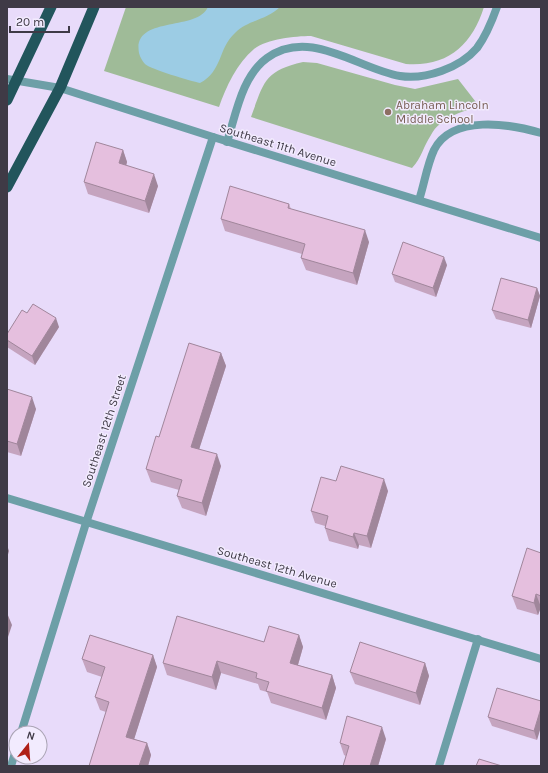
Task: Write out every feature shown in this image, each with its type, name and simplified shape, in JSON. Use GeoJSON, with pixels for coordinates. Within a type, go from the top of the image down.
{"type":"FeatureCollection","features":[{"type":"Feature","properties":{"kind":"highway"},"geometry":{"type":"LineString","coordinates":[[7,100],[12,80],[51,7]]}},
{"type":"Feature","properties":{"kind":"highway"},"geometry":{"type":"LineString","coordinates":[[7,187],[60,88],[94,7]]}},
{"type":"Feature","properties":{"kind":"street"},"geometry":{"type":"LineString","coordinates":[[227,142],[244,88],[255,71],[267,58],[284,51],[303,46],[322,49],[399,76],[414,76],[434,73],[450,67],[466,58],[477,48],[486,33],[497,7]]}},
{"type":"Feature","properties":{"kind":"street","name":"Southeast 11th Avenue"},"geometry":{"type":"LineString","coordinates":[[12,80],[60,88],[214,138],[541,238]]}},
{"type":"Feature","properties":{"kind":"street"},"geometry":{"type":"LineString","coordinates":[[419,200],[434,150],[443,139],[461,128],[489,125],[517,126],[541,133]]}},
{"type":"Feature","properties":{"kind":"street","name":"Southeast 12th Street"},"geometry":{"type":"LineString","coordinates":[[23,725],[86,523],[214,138]]}},
{"type":"Feature","properties":{"kind":"street","name":"Southeast 12th Avenue"},"geometry":{"type":"LineString","coordinates":[[7,498],[541,659]]}},
{"type":"Feature","properties":{"kind":"street"},"geometry":{"type":"LineString","coordinates":[[439,766],[478,639]]}},
{"type":"Feature","properties":{"kind":"green space"},"geometry":{"type":"Polygon","coordinates":[[[126,7],[484,7],[473,32],[465,43],[456,51],[434,62],[406,64],[311,36],[289,37],[266,43],[254,49],[242,61],[225,91],[219,107],[104,71],[126,7]]]}},
{"type":"Feature","properties":{"kind":"green space"},"geometry":{"type":"Polygon","coordinates":[[[303,62],[317,63],[395,85],[415,89],[458,79],[479,106],[452,116],[440,124],[431,135],[418,160],[412,168],[251,117],[259,95],[267,80],[280,69],[303,62]]]}},
{"type":"Feature","properties":{"kind":"water"},"geometry":{"type":"Polygon","coordinates":[[[208,7],[280,7],[269,15],[246,25],[235,33],[226,45],[213,72],[200,83],[162,72],[144,63],[139,53],[140,41],[145,33],[155,28],[179,23],[202,15],[208,7]]]}},
{"type":"Feature","properties":{"kind":"building"},"geometry":{"type":"Polygon","coordinates":[[[96,142],[123,150],[119,163],[154,174],[145,201],[84,182],[96,142]]]}},
{"type":"Feature","properties":{"kind":"building"},"geometry":{"type":"Polygon","coordinates":[[[230,186],[289,204],[288,208],[365,230],[353,273],[301,258],[305,244],[221,219],[230,186]]]}},
{"type":"Feature","properties":{"kind":"building"},"geometry":{"type":"Polygon","coordinates":[[[403,242],[444,257],[433,288],[392,274],[403,242]]]}},
{"type":"Feature","properties":{"kind":"building"},"geometry":{"type":"Polygon","coordinates":[[[501,278],[537,288],[528,320],[492,310],[501,278]]]}},
{"type":"Feature","properties":{"kind":"building"},"geometry":{"type":"Polygon","coordinates":[[[33,304],[56,318],[32,356],[7,340],[7,334],[22,310],[27,313],[33,304]]]}},
{"type":"Feature","properties":{"kind":"building"},"geometry":{"type":"Polygon","coordinates":[[[189,343],[221,353],[191,447],[217,454],[202,503],[177,496],[182,480],[146,469],[156,436],[159,437],[189,343]]]}},
{"type":"Feature","properties":{"kind":"building"},"geometry":{"type":"Polygon","coordinates":[[[7,389],[32,397],[17,444],[7,441],[7,389]]]}},
{"type":"Feature","properties":{"kind":"building"},"geometry":{"type":"Polygon","coordinates":[[[341,466],[384,479],[367,536],[354,533],[353,537],[325,528],[328,516],[311,511],[321,477],[336,481],[341,466]]]}},
{"type":"Feature","properties":{"kind":"building"},"geometry":{"type":"Polygon","coordinates":[[[527,548],[541,553],[541,596],[536,594],[534,603],[512,596],[527,548]]]}},
{"type":"Feature","properties":{"kind":"building"},"geometry":{"type":"Polygon","coordinates":[[[177,616],[264,642],[269,626],[299,635],[290,663],[332,675],[322,708],[266,691],[269,682],[256,678],[257,673],[217,661],[212,677],[163,663],[177,616]]]}},
{"type":"Feature","properties":{"kind":"building"},"geometry":{"type":"Polygon","coordinates":[[[90,635],[153,655],[126,737],[147,743],[139,766],[89,766],[109,702],[95,697],[105,667],[82,659],[90,635]]]}},
{"type":"Feature","properties":{"kind":"building"},"geometry":{"type":"Polygon","coordinates":[[[360,642],[425,663],[416,693],[350,672],[360,642]]]}},
{"type":"Feature","properties":{"kind":"building"},"geometry":{"type":"Polygon","coordinates":[[[497,688],[541,701],[541,708],[534,731],[488,717],[497,688]]]}},
{"type":"Feature","properties":{"kind":"building"},"geometry":{"type":"Polygon","coordinates":[[[347,716],[382,727],[370,766],[343,766],[349,746],[340,743],[347,716]]]}},
{"type":"Feature","properties":{"kind":"building"},"geometry":{"type":"Polygon","coordinates":[[[479,759],[502,766],[476,766],[479,759]]]}},
{"type":"Feature","properties":{"kind":"place","name":"Abraham Lincoln Middle School"},"geometry":{"type":"Point","coordinates":[388,112]}}]}
